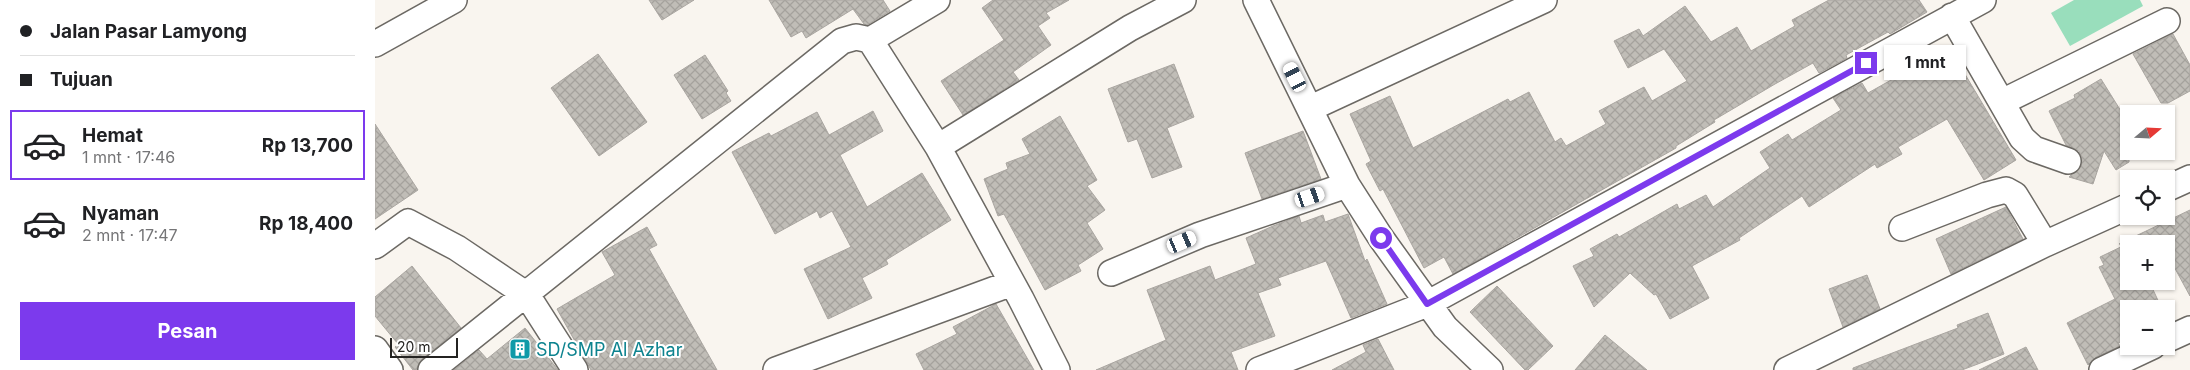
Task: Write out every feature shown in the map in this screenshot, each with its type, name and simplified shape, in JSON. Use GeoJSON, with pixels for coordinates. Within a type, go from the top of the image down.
{"type":"FeatureCollection","features":[{"type":"Feature","properties":{"kind":"street"},"geometry":{"type":"LineString","coordinates":[[431,370],[842,41],[857,37],[870,40],[937,0]]}},
{"type":"Feature","properties":{"kind":"street"},"geometry":{"type":"LineString","coordinates":[[938,147],[1129,28],[1183,0]]}},
{"type":"Feature","properties":{"kind":"street"},"geometry":{"type":"LineString","coordinates":[[1256,0],[1311,108],[1347,185],[1427,304],[1445,327],[1490,370]]}},
{"type":"Feature","properties":{"kind":"street"},"geometry":{"type":"LineString","coordinates":[[1311,108],[1544,0]]}},
{"type":"Feature","properties":{"kind":"street"},"geometry":{"type":"LineString","coordinates":[[1259,370],[1427,304],[1983,0]]}},
{"type":"Feature","properties":{"kind":"street"},"geometry":{"type":"LineString","coordinates":[[375,44],[447,2]]}},
{"type":"Feature","properties":{"kind":"street"},"geometry":{"type":"LineString","coordinates":[[1952,16],[2023,138],[2029,145],[2068,161]]}},
{"type":"Feature","properties":{"kind":"street"},"geometry":{"type":"LineString","coordinates":[[2002,102],[2167,21]]}},
{"type":"Feature","properties":{"kind":"street"},"geometry":{"type":"LineString","coordinates":[[870,40],[938,147],[1057,370]]}},
{"type":"Feature","properties":{"kind":"street"},"geometry":{"type":"LineString","coordinates":[[2175,185],[2190,178]]}},
{"type":"Feature","properties":{"kind":"street"},"geometry":{"type":"LineString","coordinates":[[1111,273],[1200,235],[1347,185]]}},
{"type":"Feature","properties":{"kind":"street"},"geometry":{"type":"LineString","coordinates":[[1902,228],[1987,195],[2006,190],[2015,195],[2045,244]]}},
{"type":"Feature","properties":{"kind":"street"},"geometry":{"type":"LineString","coordinates":[[1787,370],[2045,244],[2120,210]]}},
{"type":"Feature","properties":{"kind":"street"},"geometry":{"type":"LineString","coordinates":[[375,246],[408,222],[457,248],[527,295],[575,370]]}},
{"type":"Feature","properties":{"kind":"street"},"geometry":{"type":"LineString","coordinates":[[776,370],[1012,283]]}},
{"type":"Feature","properties":{"kind":"street"},"geometry":{"type":"LineString","coordinates":[[2175,336],[2190,329]]}},
{"type":"Feature","properties":{"kind":"street"},"geometry":{"type":"LineString","coordinates":[[375,349],[390,370]]}},
{"type":"Feature","properties":{"kind":"street"},"geometry":{"type":"LineString","coordinates":[[2102,370],[2134,355]]}},
{"type":"Feature","properties":{"kind":"green space"},"geometry":{"type":"Polygon","coordinates":[[[2074,0],[2140,0],[2143,6],[2070,46],[2051,13],[2074,0]]]}},
{"type":"Feature","properties":{"kind":"building"},"geometry":{"type":"Polygon","coordinates":[[[649,0],[694,0],[662,20],[649,0]]]}},
{"type":"Feature","properties":{"kind":"building"},"geometry":{"type":"Polygon","coordinates":[[[769,0],[883,0],[890,11],[867,25],[864,24],[853,9],[806,38],[802,31],[791,37],[769,0]]]}},
{"type":"Feature","properties":{"kind":"building"},"geometry":{"type":"Polygon","coordinates":[[[993,0],[1069,0],[1046,13],[1050,18],[1038,26],[1051,45],[1013,72],[1019,80],[963,115],[941,81],[1004,40],[982,8],[993,0]]]}},
{"type":"Feature","properties":{"kind":"building"},"geometry":{"type":"Polygon","coordinates":[[[1829,0],[1919,0],[1927,12],[1890,34],[1888,32],[1846,55],[1847,58],[1819,73],[1813,63],[1775,84],[1714,120],[1715,122],[1676,146],[1676,148],[1453,274],[1444,257],[1424,268],[1383,189],[1380,191],[1366,164],[1371,161],[1350,114],[1390,96],[1413,148],[1508,99],[1510,102],[1529,92],[1555,142],[1561,138],[1566,146],[1606,124],[1599,111],[1644,87],[1652,101],[1687,81],[1664,49],[1628,68],[1614,41],[1639,29],[1643,36],[1685,6],[1711,42],[1737,27],[1751,51],[1795,26],[1792,20],[1829,0]]]}},
{"type":"Feature","properties":{"kind":"building"},"geometry":{"type":"Polygon","coordinates":[[[2173,34],[2190,65],[2190,91],[2168,103],[2161,103],[2133,54],[2173,34]]]}},
{"type":"Feature","properties":{"kind":"building"},"geometry":{"type":"Polygon","coordinates":[[[1950,49],[2016,160],[1984,180],[1947,119],[1898,147],[1902,154],[1877,168],[1875,164],[1809,207],[1802,196],[1739,238],[1740,240],[1692,266],[1709,298],[1670,319],[1656,294],[1654,295],[1630,273],[1594,307],[1573,266],[1594,256],[1590,249],[1617,234],[1619,237],[1677,204],[1679,209],[1706,195],[1713,207],[1770,168],[1760,152],[1788,134],[1792,140],[1841,110],[1833,98],[1862,83],[1868,93],[1950,49]]]}},
{"type":"Feature","properties":{"kind":"building"},"geometry":{"type":"Polygon","coordinates":[[[598,54],[647,122],[599,156],[551,88],[598,54]]]}},
{"type":"Feature","properties":{"kind":"building"},"geometry":{"type":"Polygon","coordinates":[[[705,55],[728,91],[726,93],[731,101],[702,119],[674,75],[705,55]]]}},
{"type":"Feature","properties":{"kind":"building"},"geometry":{"type":"Polygon","coordinates":[[[1174,64],[1194,117],[1167,128],[1182,167],[1152,178],[1137,139],[1128,142],[1108,89],[1174,64]]]}},
{"type":"Feature","properties":{"kind":"building"},"geometry":{"type":"Polygon","coordinates":[[[2101,79],[2120,110],[2120,160],[2129,160],[2129,162],[2116,170],[2104,151],[2093,184],[2069,177],[2081,166],[2082,158],[2079,151],[2066,145],[2049,111],[2075,98],[2074,95],[2101,79]]]}},
{"type":"Feature","properties":{"kind":"building"},"geometry":{"type":"Polygon","coordinates":[[[873,111],[883,131],[840,155],[867,207],[922,173],[951,220],[886,260],[888,264],[862,278],[872,298],[828,319],[804,269],[851,247],[832,211],[820,218],[817,211],[775,234],[732,152],[769,133],[771,136],[817,112],[829,135],[873,111]]]}},
{"type":"Feature","properties":{"kind":"building"},"geometry":{"type":"Polygon","coordinates":[[[1060,116],[1097,180],[1087,186],[1105,210],[1087,223],[1103,249],[1078,265],[1081,271],[1045,290],[1004,214],[998,216],[984,179],[1008,169],[1006,163],[1030,154],[1022,139],[1060,116]]]}},
{"type":"Feature","properties":{"kind":"building"},"geometry":{"type":"Polygon","coordinates":[[[375,124],[418,190],[375,219],[375,124]]]}},
{"type":"Feature","properties":{"kind":"building"},"geometry":{"type":"Polygon","coordinates":[[[1303,131],[1321,179],[1262,199],[1245,153],[1303,131]]]}},
{"type":"Feature","properties":{"kind":"building"},"geometry":{"type":"Polygon","coordinates":[[[2006,207],[2023,239],[1951,274],[1936,239],[2006,207]]]}},
{"type":"Feature","properties":{"kind":"building"},"geometry":{"type":"Polygon","coordinates":[[[2190,210],[2190,296],[2175,268],[2175,235],[2138,235],[2159,225],[2175,225],[2175,217],[2190,210]]]}},
{"type":"Feature","properties":{"kind":"building"},"geometry":{"type":"Polygon","coordinates":[[[1348,214],[1365,261],[1367,259],[1387,304],[1351,318],[1326,261],[1278,278],[1281,285],[1258,293],[1275,336],[1231,352],[1238,370],[1096,370],[1166,340],[1147,290],[1210,266],[1215,280],[1256,264],[1246,238],[1299,216],[1301,223],[1323,215],[1325,222],[1348,214]]]}},
{"type":"Feature","properties":{"kind":"building"},"geometry":{"type":"Polygon","coordinates":[[[647,227],[657,245],[649,249],[717,370],[591,370],[557,309],[615,275],[602,252],[647,227]]]}},
{"type":"Feature","properties":{"kind":"building"},"geometry":{"type":"Polygon","coordinates":[[[2120,247],[2120,290],[2153,290],[2158,300],[2120,300],[2120,342],[2118,343],[2120,346],[2096,357],[2088,365],[2067,323],[2115,299],[2099,267],[2104,265],[2100,257],[2120,247]]]}},
{"type":"Feature","properties":{"kind":"building"},"geometry":{"type":"Polygon","coordinates":[[[412,266],[461,328],[422,359],[417,370],[413,370],[395,347],[398,344],[375,316],[375,297],[412,266]]]}},
{"type":"Feature","properties":{"kind":"building"},"geometry":{"type":"Polygon","coordinates":[[[1867,275],[1880,309],[1843,327],[1829,289],[1867,275]]]}},
{"type":"Feature","properties":{"kind":"building"},"geometry":{"type":"Polygon","coordinates":[[[1497,286],[1553,346],[1528,370],[1525,370],[1470,312],[1497,286]]]}},
{"type":"Feature","properties":{"kind":"building"},"geometry":{"type":"Polygon","coordinates":[[[996,304],[1034,370],[924,370],[916,354],[957,334],[953,327],[996,304]]]}},
{"type":"Feature","properties":{"kind":"building"},"geometry":{"type":"Polygon","coordinates":[[[1988,313],[2004,354],[1962,370],[1853,370],[1853,368],[1958,328],[1957,325],[1988,313]]]}},
{"type":"Feature","properties":{"kind":"building","name":"SD/SMP Al Azhar"},"geometry":{"type":"Polygon","coordinates":[[[525,328],[558,370],[454,370],[479,350],[487,359],[525,328]]]}},
{"type":"Feature","properties":{"kind":"building"},"geometry":{"type":"Polygon","coordinates":[[[1605,335],[1647,370],[1575,370],[1605,335]]]}},
{"type":"Feature","properties":{"kind":"building"},"geometry":{"type":"Polygon","coordinates":[[[1378,339],[1394,370],[1332,370],[1366,352],[1363,345],[1378,339]]]}},
{"type":"Feature","properties":{"kind":"building"},"geometry":{"type":"Polygon","coordinates":[[[2026,347],[2038,370],[1979,370],[2026,347]]]}},
{"type":"Feature","properties":{"kind":"place","name":"SD/SMP Al Azhar"},"geometry":{"type":"Point","coordinates":[520,349]}},
{"type":"Feature","properties":{"kind":"route"},"geometry":{"type":"LineString","coordinates":[[1381,238],[1427,304],[1866,63]]}}]}
